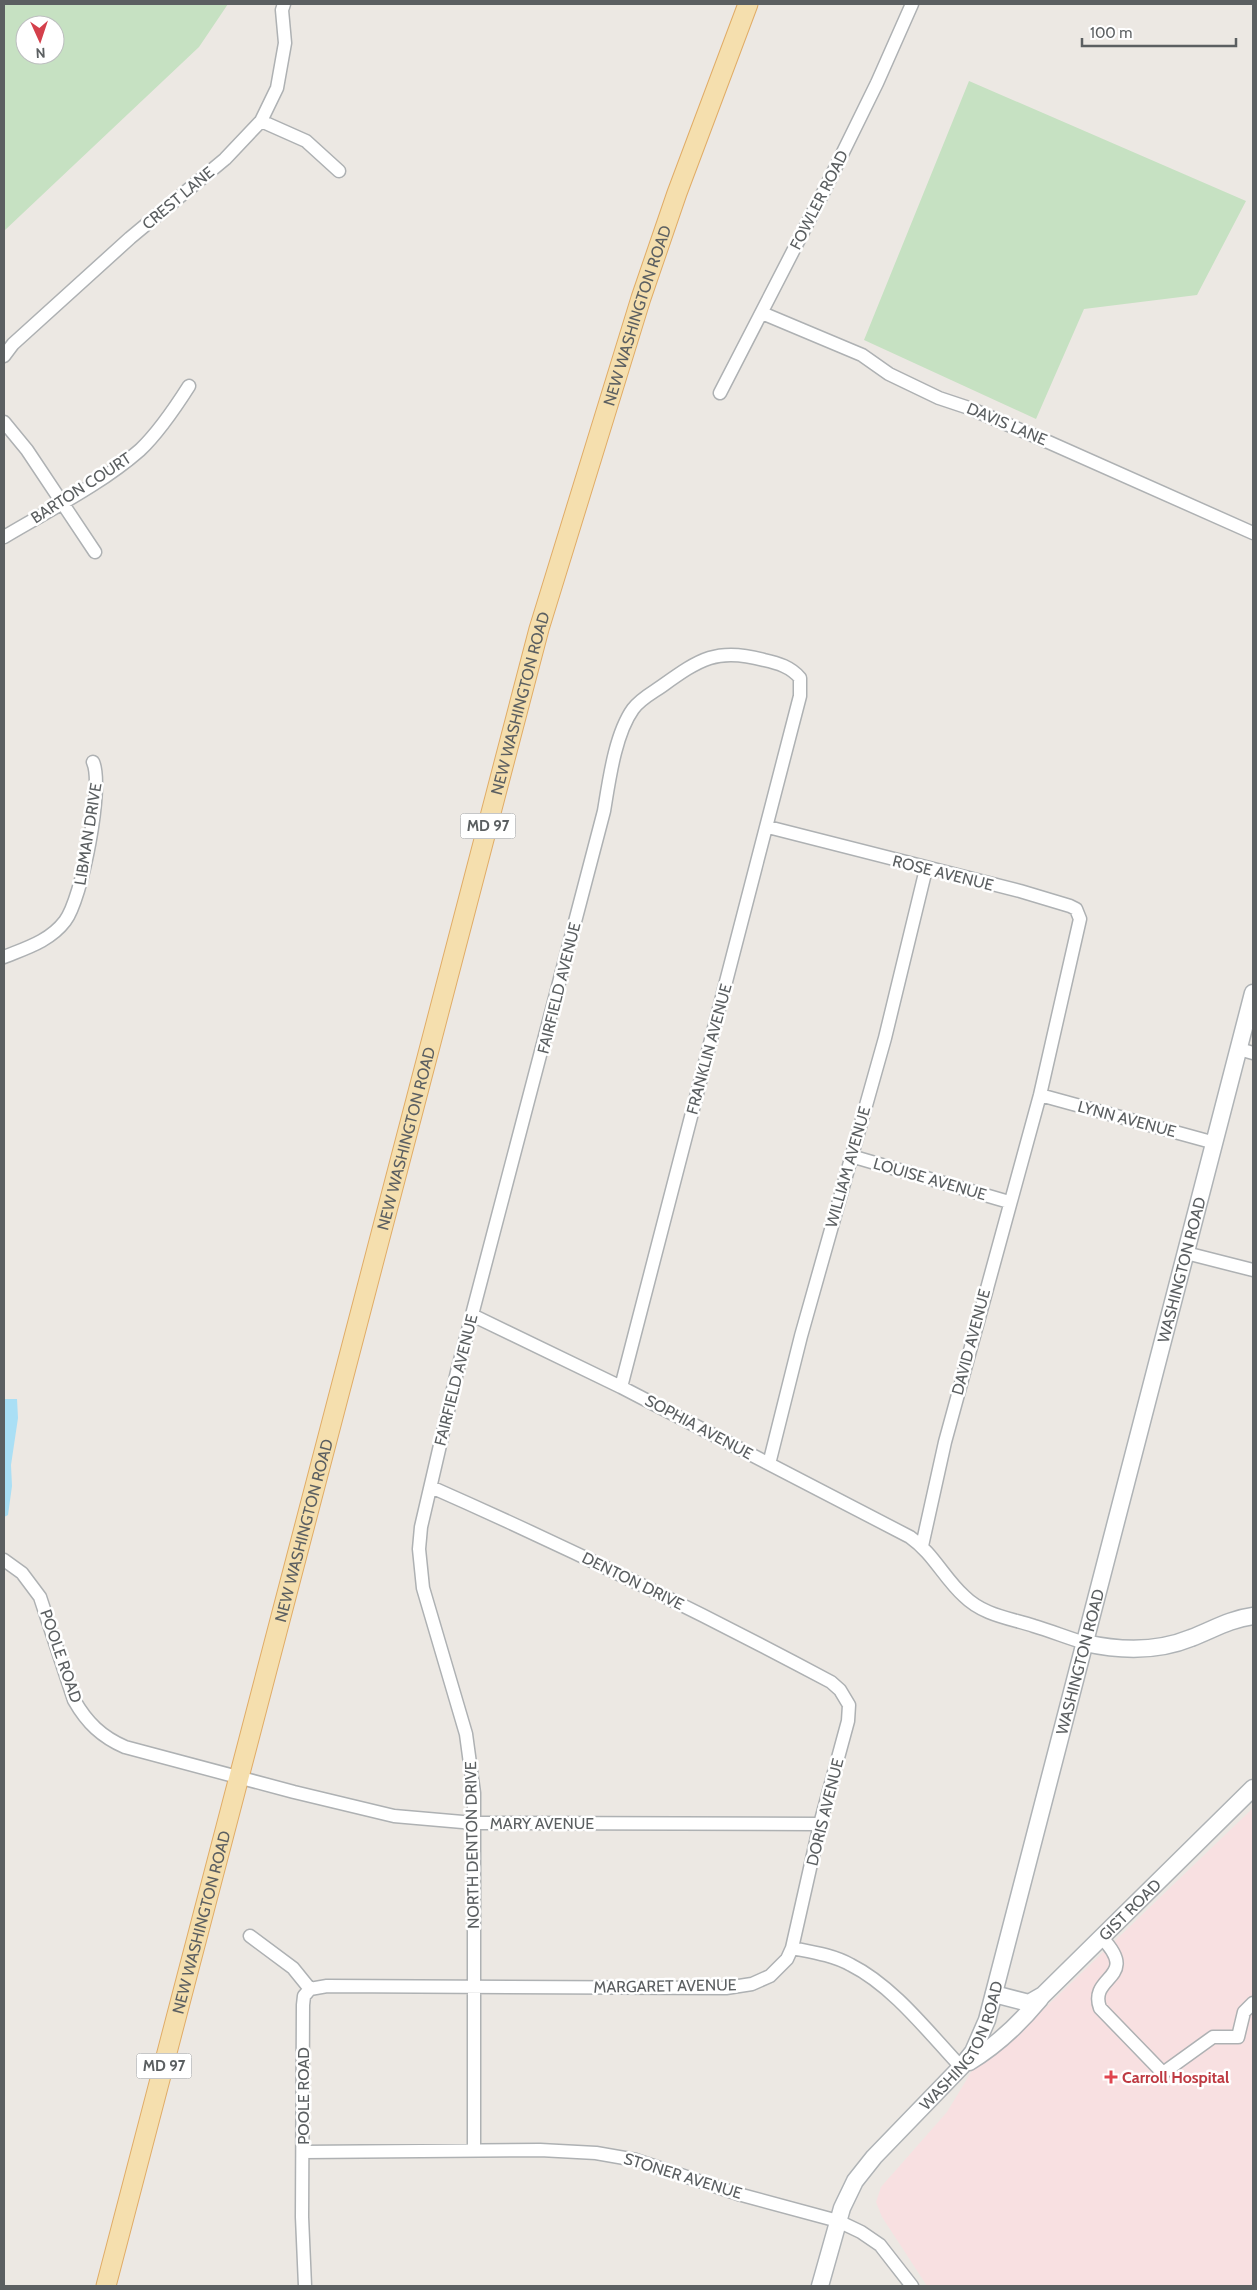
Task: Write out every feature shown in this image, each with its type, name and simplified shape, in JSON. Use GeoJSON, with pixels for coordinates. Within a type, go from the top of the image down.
{"type":"FeatureCollection","features":[{"type":"Feature","properties":{"kind":"main road","name":"NEW WASHINGTON ROAD"},"geometry":{"type":"LineString","coordinates":[[106,2286],[542,620],[615,375],[677,193],[748,4]]}},
{"type":"Feature","properties":{"kind":"main road","name":"WASHINGTON ROAD"},"geometry":{"type":"LineString","coordinates":[[820,2286],[838,2221],[848,2194],[863,2170],[961,2067],[981,2037],[994,1994],[1215,1143],[1246,1051],[1253,993]]}},
{"type":"Feature","properties":{"kind":"main road"},"geometry":{"type":"LineString","coordinates":[[1085,1643],[1126,1649],[1166,1646],[1193,1638],[1230,1621],[1253,1616]]}},
{"type":"Feature","properties":{"kind":"main road","name":"GIST ROAD"},"geometry":{"type":"LineString","coordinates":[[994,1994],[1029,2003],[1043,1995],[1253,1788]]}},
{"type":"Feature","properties":{"kind":"main road"},"geometry":{"type":"LineString","coordinates":[[961,2067],[981,2055],[1023,2019],[1043,1995]]}},
{"type":"Feature","properties":{"kind":"street","name":"CREST LANE"},"geometry":{"type":"LineString","coordinates":[[4,356],[12,344],[130,238],[224,159],[261,121],[277,88],[285,43],[282,10],[284,4]]}},
{"type":"Feature","properties":{"kind":"street","name":"FOWLER ROAD"},"geometry":{"type":"LineString","coordinates":[[720,393],[876,84],[912,4]]}},
{"type":"Feature","properties":{"kind":"street"},"geometry":{"type":"LineString","coordinates":[[261,121],[306,141],[339,171]]}},
{"type":"Feature","properties":{"kind":"street","name":"DAVIS LANE"},"geometry":{"type":"LineString","coordinates":[[762,313],[862,355],[889,374],[939,398],[968,408],[1046,441],[1253,533]]}},
{"type":"Feature","properties":{"kind":"street","name":"BARTON COURT"},"geometry":{"type":"LineString","coordinates":[[4,537],[108,473],[140,449],[174,410],[189,386]]}},
{"type":"Feature","properties":{"kind":"street"},"geometry":{"type":"LineString","coordinates":[[4,422],[27,450],[95,552]]}},
{"type":"Feature","properties":{"kind":"street","name":"FAIRFIELD AVENUE"},"geometry":{"type":"LineString","coordinates":[[431,1487],[472,1315],[540,1062],[604,811],[615,758],[627,719],[633,708],[641,700],[682,672],[707,659],[730,653],[742,654],[780,664],[795,672],[800,678],[802,685],[797,712]]}},
{"type":"Feature","properties":{"kind":"street","name":"FRANKLIN AVENUE"},"geometry":{"type":"LineString","coordinates":[[621,1387],[797,712]]}},
{"type":"Feature","properties":{"kind":"street","name":"LIBMAN DRIVE"},"geometry":{"type":"LineString","coordinates":[[4,957],[50,936],[65,922],[71,912],[81,884],[93,816],[97,774],[93,762]]}},
{"type":"Feature","properties":{"kind":"street","name":"ROSE AVENUE"},"geometry":{"type":"LineString","coordinates":[[768,827],[926,869],[1020,891],[1076,909],[1080,919],[1075,950]]}},
{"type":"Feature","properties":{"kind":"street","name":"WILLIAM AVENUE"},"geometry":{"type":"LineString","coordinates":[[769,1464],[884,1038],[926,869]]}},
{"type":"Feature","properties":{"kind":"street","name":"DAVID AVENUE"},"geometry":{"type":"LineString","coordinates":[[922,1546],[945,1442],[1009,1202],[1040,1095],[1075,950]]}},
{"type":"Feature","properties":{"kind":"street","name":"LYNN AVENUE"},"geometry":{"type":"LineString","coordinates":[[1040,1095],[1215,1143]]}},
{"type":"Feature","properties":{"kind":"street","name":"LOUISE AVENUE"},"geometry":{"type":"LineString","coordinates":[[851,1156],[1009,1202]]}},
{"type":"Feature","properties":{"kind":"street"},"geometry":{"type":"LineString","coordinates":[[1186,1252],[1253,1270]]}},
{"type":"Feature","properties":{"kind":"street","name":"SOPHIA AVENUE"},"geometry":{"type":"LineString","coordinates":[[472,1315],[621,1387],[882,1521],[922,1546]]}},
{"type":"Feature","properties":{"kind":"street","name":"DENTON DRIVE"},"geometry":{"type":"LineString","coordinates":[[431,1487],[538,1534],[741,1634],[830,1682]]}},
{"type":"Feature","properties":{"kind":"street","name":"NORTH DENTON DRIVE"},"geometry":{"type":"LineString","coordinates":[[431,1487],[421,1528],[420,1571],[431,1620],[466,1734],[474,1793],[474,2151]]}},
{"type":"Feature","properties":{"kind":"street"},"geometry":{"type":"LineString","coordinates":[[922,1546],[964,1596],[976,1607],[1007,1619],[1085,1643]]}},
{"type":"Feature","properties":{"kind":"street","name":"POOLE ROAD"},"geometry":{"type":"LineString","coordinates":[[4,1560],[22,1573],[40,1597],[74,1700],[86,1719],[100,1734],[135,1751],[239,1777]]}},
{"type":"Feature","properties":{"kind":"street","name":"DORIS AVENUE"},"geometry":{"type":"LineString","coordinates":[[792,1948],[820,1824],[848,1721],[849,1705],[840,1690],[830,1682]]}},
{"type":"Feature","properties":{"kind":"street","name":"MARY AVENUE"},"geometry":{"type":"LineString","coordinates":[[239,1777],[394,1816],[474,1823],[820,1824]]}},
{"type":"Feature","properties":{"kind":"street"},"geometry":{"type":"LineString","coordinates":[[250,1936],[289,1964],[302,1977],[310,1989]]}},
{"type":"Feature","properties":{"kind":"street"},"geometry":{"type":"LineString","coordinates":[[1102,1938],[1113,1950],[1117,1966],[1113,1975],[1097,1994],[1100,2008],[1163,2073],[1213,2037],[1238,2037],[1244,2012],[1253,2003]]}},
{"type":"Feature","properties":{"kind":"street"},"geometry":{"type":"LineString","coordinates":[[792,1948],[833,1957],[864,1972],[898,2001],[961,2067]]}},
{"type":"Feature","properties":{"kind":"street","name":"MARGARET AVENUE"},"geometry":{"type":"LineString","coordinates":[[310,1989],[327,1986],[702,1988],[742,1986],[770,1976],[787,1959],[792,1948]]}},
{"type":"Feature","properties":{"kind":"street","name":"POOLE ROAD"},"geometry":{"type":"LineString","coordinates":[[305,2286],[303,2005],[304,1996],[310,1989]]}},
{"type":"Feature","properties":{"kind":"street","name":"STONER AVENUE"},"geometry":{"type":"LineString","coordinates":[[303,2152],[540,2150],[615,2156],[667,2169],[738,2194],[838,2221],[861,2232],[880,2245],[912,2286]]}},
{"type":"Feature","properties":{"kind":"shaded area","name":"Carroll Hospital"},"geometry":{"type":"Polygon","coordinates":[[[1253,1808],[1253,2286],[927,2286],[882,2217],[876,2202],[881,2187],[947,2112],[990,2041],[1044,2009],[1253,1808]]]}},
{"type":"Feature","properties":{"kind":"green space"},"geometry":{"type":"Polygon","coordinates":[[[4,4],[228,4],[199,47],[4,231],[4,4]]]}},
{"type":"Feature","properties":{"kind":"green space"},"geometry":{"type":"Polygon","coordinates":[[[969,81],[1246,201],[1197,295],[1084,309],[1036,419],[864,340],[969,81]]]}},
{"type":"Feature","properties":{"kind":"water"},"geometry":{"type":"Polygon","coordinates":[[[4,1399],[17,1399],[18,1418],[11,1465],[12,1486],[8,1515],[4,1517],[4,1399]]]}},
{"type":"Feature","properties":{"kind":"place","name":"Carroll Hospital"},"geometry":{"type":"Point","coordinates":[1111,2077]}}]}
